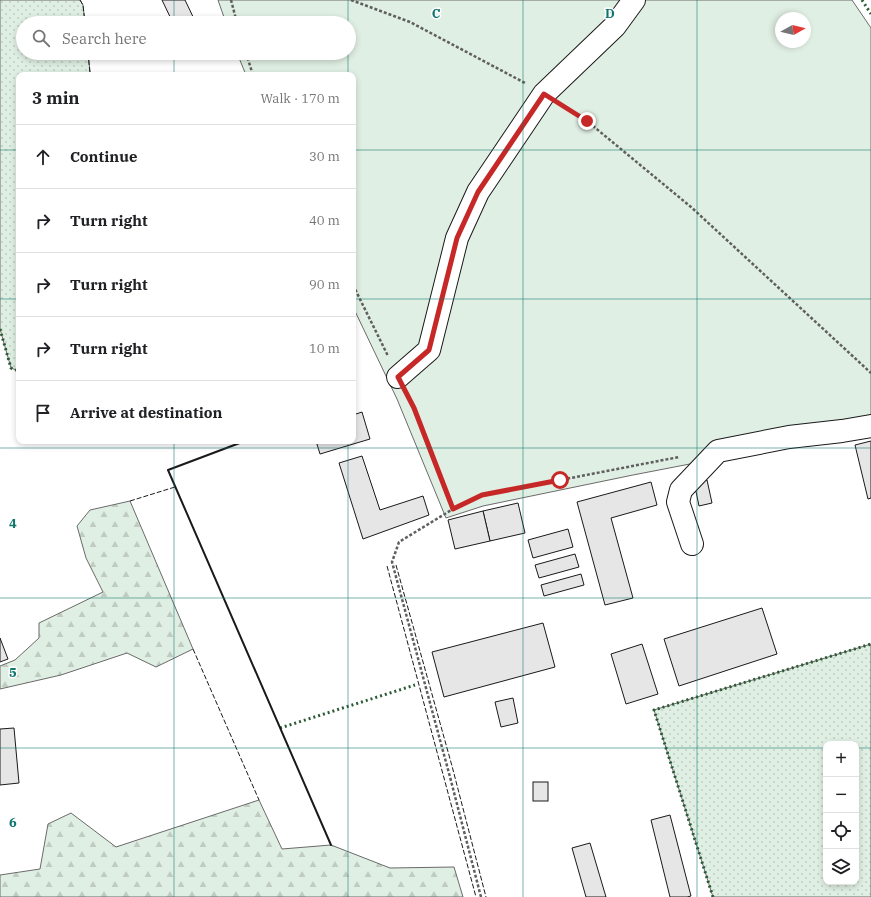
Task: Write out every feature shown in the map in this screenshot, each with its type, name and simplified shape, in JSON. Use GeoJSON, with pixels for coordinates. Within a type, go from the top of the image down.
{"type":"FeatureCollection","features":[{"type":"Feature","properties":{"kind":"lane"},"geometry":{"type":"LineString","coordinates":[[398,377],[429,350],[457,238],[478,192],[544,94],[615,26],[634,0]]}},
{"type":"Feature","properties":{"kind":"lane"},"geometry":{"type":"LineString","coordinates":[[692,544],[678,502],[681,490],[718,451],[789,437],[871,426]]}},
{"type":"Feature","properties":{"kind":"path"},"geometry":{"type":"LineString","coordinates":[[231,0],[236,16]]}},
{"type":"Feature","properties":{"kind":"path"},"geometry":{"type":"LineString","coordinates":[[351,0],[410,22],[544,94],[587,121],[691,207],[871,373]]}},
{"type":"Feature","properties":{"kind":"path"},"geometry":{"type":"LineString","coordinates":[[248,60],[252,72]]}},
{"type":"Feature","properties":{"kind":"path"},"geometry":{"type":"LineString","coordinates":[[356,291],[414,408],[453,509]]}},
{"type":"Feature","properties":{"kind":"path"},"geometry":{"type":"LineString","coordinates":[[481,897],[392,562],[399,542],[453,509],[482,495],[680,457]]}},
{"type":"Feature","properties":{"kind":"green space"},"geometry":{"type":"Polygon","coordinates":[[[0,0],[80,0],[83,5],[84,16],[16,16],[16,60],[89,60],[90,72],[16,72],[16,370],[11,368],[0,329],[0,0]]]}},
{"type":"Feature","properties":{"kind":"green space"},"geometry":{"type":"Polygon","coordinates":[[[218,0],[852,0],[871,28],[871,429],[633,475],[483,506],[446,518],[397,399],[356,313],[356,72],[245,72],[240,60],[356,60],[356,16],[224,16],[218,0]]]}},
{"type":"Feature","properties":{"kind":"green space"},"geometry":{"type":"Polygon","coordinates":[[[130,501],[193,649],[156,667],[127,653],[61,675],[0,689],[0,666],[15,660],[39,638],[39,623],[103,592],[86,558],[77,526],[90,510],[130,501]]]}},
{"type":"Feature","properties":{"kind":"green space"},"geometry":{"type":"Polygon","coordinates":[[[871,644],[871,897],[713,897],[654,710],[871,644]]]}},
{"type":"Feature","properties":{"kind":"green space"},"geometry":{"type":"Polygon","coordinates":[[[259,800],[282,849],[331,845],[390,868],[454,867],[463,897],[0,897],[0,875],[40,869],[48,824],[71,813],[116,847],[259,800]]]}},
{"type":"Feature","properties":{"kind":"building"},"geometry":{"type":"Polygon","coordinates":[[[162,0],[185,0],[193,16],[170,16],[162,0]]]}},
{"type":"Feature","properties":{"kind":"building"},"geometry":{"type":"Polygon","coordinates":[[[362,412],[370,439],[356,443],[356,414],[362,412]]]}},
{"type":"Feature","properties":{"kind":"building"},"geometry":{"type":"Polygon","coordinates":[[[871,441],[871,498],[868,499],[855,445],[871,441]]]}},
{"type":"Feature","properties":{"kind":"building"},"geometry":{"type":"Polygon","coordinates":[[[317,444],[353,444],[320,454],[317,444]]]}},
{"type":"Feature","properties":{"kind":"building"},"geometry":{"type":"Polygon","coordinates":[[[362,456],[380,510],[423,496],[429,515],[363,539],[339,463],[362,456]]]}},
{"type":"Feature","properties":{"kind":"building"},"geometry":{"type":"Polygon","coordinates":[[[707,480],[712,503],[699,506],[694,482],[707,480]]]}},
{"type":"Feature","properties":{"kind":"building"},"geometry":{"type":"Polygon","coordinates":[[[651,482],[657,505],[611,518],[633,598],[605,605],[577,502],[651,482]]]}},
{"type":"Feature","properties":{"kind":"building"},"geometry":{"type":"Polygon","coordinates":[[[518,503],[525,533],[490,541],[483,511],[518,503]]]}},
{"type":"Feature","properties":{"kind":"building"},"geometry":{"type":"Polygon","coordinates":[[[483,511],[490,541],[455,549],[448,520],[483,511]]]}},
{"type":"Feature","properties":{"kind":"building"},"geometry":{"type":"Polygon","coordinates":[[[568,529],[573,547],[533,558],[528,540],[568,529]]]}},
{"type":"Feature","properties":{"kind":"building"},"geometry":{"type":"Polygon","coordinates":[[[575,554],[579,567],[539,578],[535,565],[575,554]]]}},
{"type":"Feature","properties":{"kind":"building"},"geometry":{"type":"Polygon","coordinates":[[[581,574],[584,585],[544,596],[541,585],[581,574]]]}},
{"type":"Feature","properties":{"kind":"building"},"geometry":{"type":"Polygon","coordinates":[[[762,608],[777,654],[679,686],[664,639],[762,608]]]}},
{"type":"Feature","properties":{"kind":"building"},"geometry":{"type":"Polygon","coordinates":[[[543,623],[555,667],[444,697],[432,652],[543,623]]]}},
{"type":"Feature","properties":{"kind":"building"},"geometry":{"type":"Polygon","coordinates":[[[0,638],[8,659],[0,662],[0,638]]]}},
{"type":"Feature","properties":{"kind":"building"},"geometry":{"type":"Polygon","coordinates":[[[642,644],[658,694],[626,704],[611,654],[642,644]]]}},
{"type":"Feature","properties":{"kind":"building"},"geometry":{"type":"Polygon","coordinates":[[[513,698],[518,723],[501,727],[495,702],[513,698]]]}},
{"type":"Feature","properties":{"kind":"building"},"geometry":{"type":"Polygon","coordinates":[[[14,728],[19,783],[0,785],[0,729],[14,728]]]}},
{"type":"Feature","properties":{"kind":"building"},"geometry":{"type":"Polygon","coordinates":[[[533,782],[548,782],[548,801],[533,801],[533,782]]]}},
{"type":"Feature","properties":{"kind":"building"},"geometry":{"type":"Polygon","coordinates":[[[670,815],[691,896],[687,897],[670,897],[651,820],[670,815]]]}},
{"type":"Feature","properties":{"kind":"building"},"geometry":{"type":"Polygon","coordinates":[[[590,843],[606,897],[586,897],[572,848],[590,843]]]}},
{"type":"Feature","properties":{"kind":"hedge"},"geometry":{"type":"LineString","coordinates":[[862,0],[871,14]]}},
{"type":"Feature","properties":{"kind":"hedge"},"geometry":{"type":"LineString","coordinates":[[0,329],[11,368],[16,370]]}},
{"type":"Feature","properties":{"kind":"hedge"},"geometry":{"type":"LineString","coordinates":[[713,897],[654,710],[871,644]]}},
{"type":"Feature","properties":{"kind":"hedge"},"geometry":{"type":"LineString","coordinates":[[280,728],[415,685]]}},
{"type":"Feature","properties":{"kind":"fence"},"geometry":{"type":"LineString","coordinates":[[80,0],[83,5],[84,16]]}},
{"type":"Feature","properties":{"kind":"fence"},"geometry":{"type":"LineString","coordinates":[[89,60],[90,72]]}},
{"type":"Feature","properties":{"kind":"fence"},"geometry":{"type":"LineString","coordinates":[[130,501],[175,487]]}},
{"type":"Feature","properties":{"kind":"fence"},"geometry":{"type":"LineString","coordinates":[[396,565],[452,766],[486,897]]}},
{"type":"Feature","properties":{"kind":"fence"},"geometry":{"type":"LineString","coordinates":[[387,566],[476,897]]}},
{"type":"Feature","properties":{"kind":"fence"},"geometry":{"type":"LineString","coordinates":[[193,649],[259,800]]}},
{"type":"Feature","properties":{"kind":"wall"},"geometry":{"type":"LineString","coordinates":[[237,444],[168,470],[331,845]]}},
{"type":"Feature","properties":{"kind":"route"},"geometry":{"type":"LineString","coordinates":[[560,480],[482,495],[453,509],[414,408],[398,377],[429,350],[457,238],[478,192],[544,94],[587,121]]}}]}
